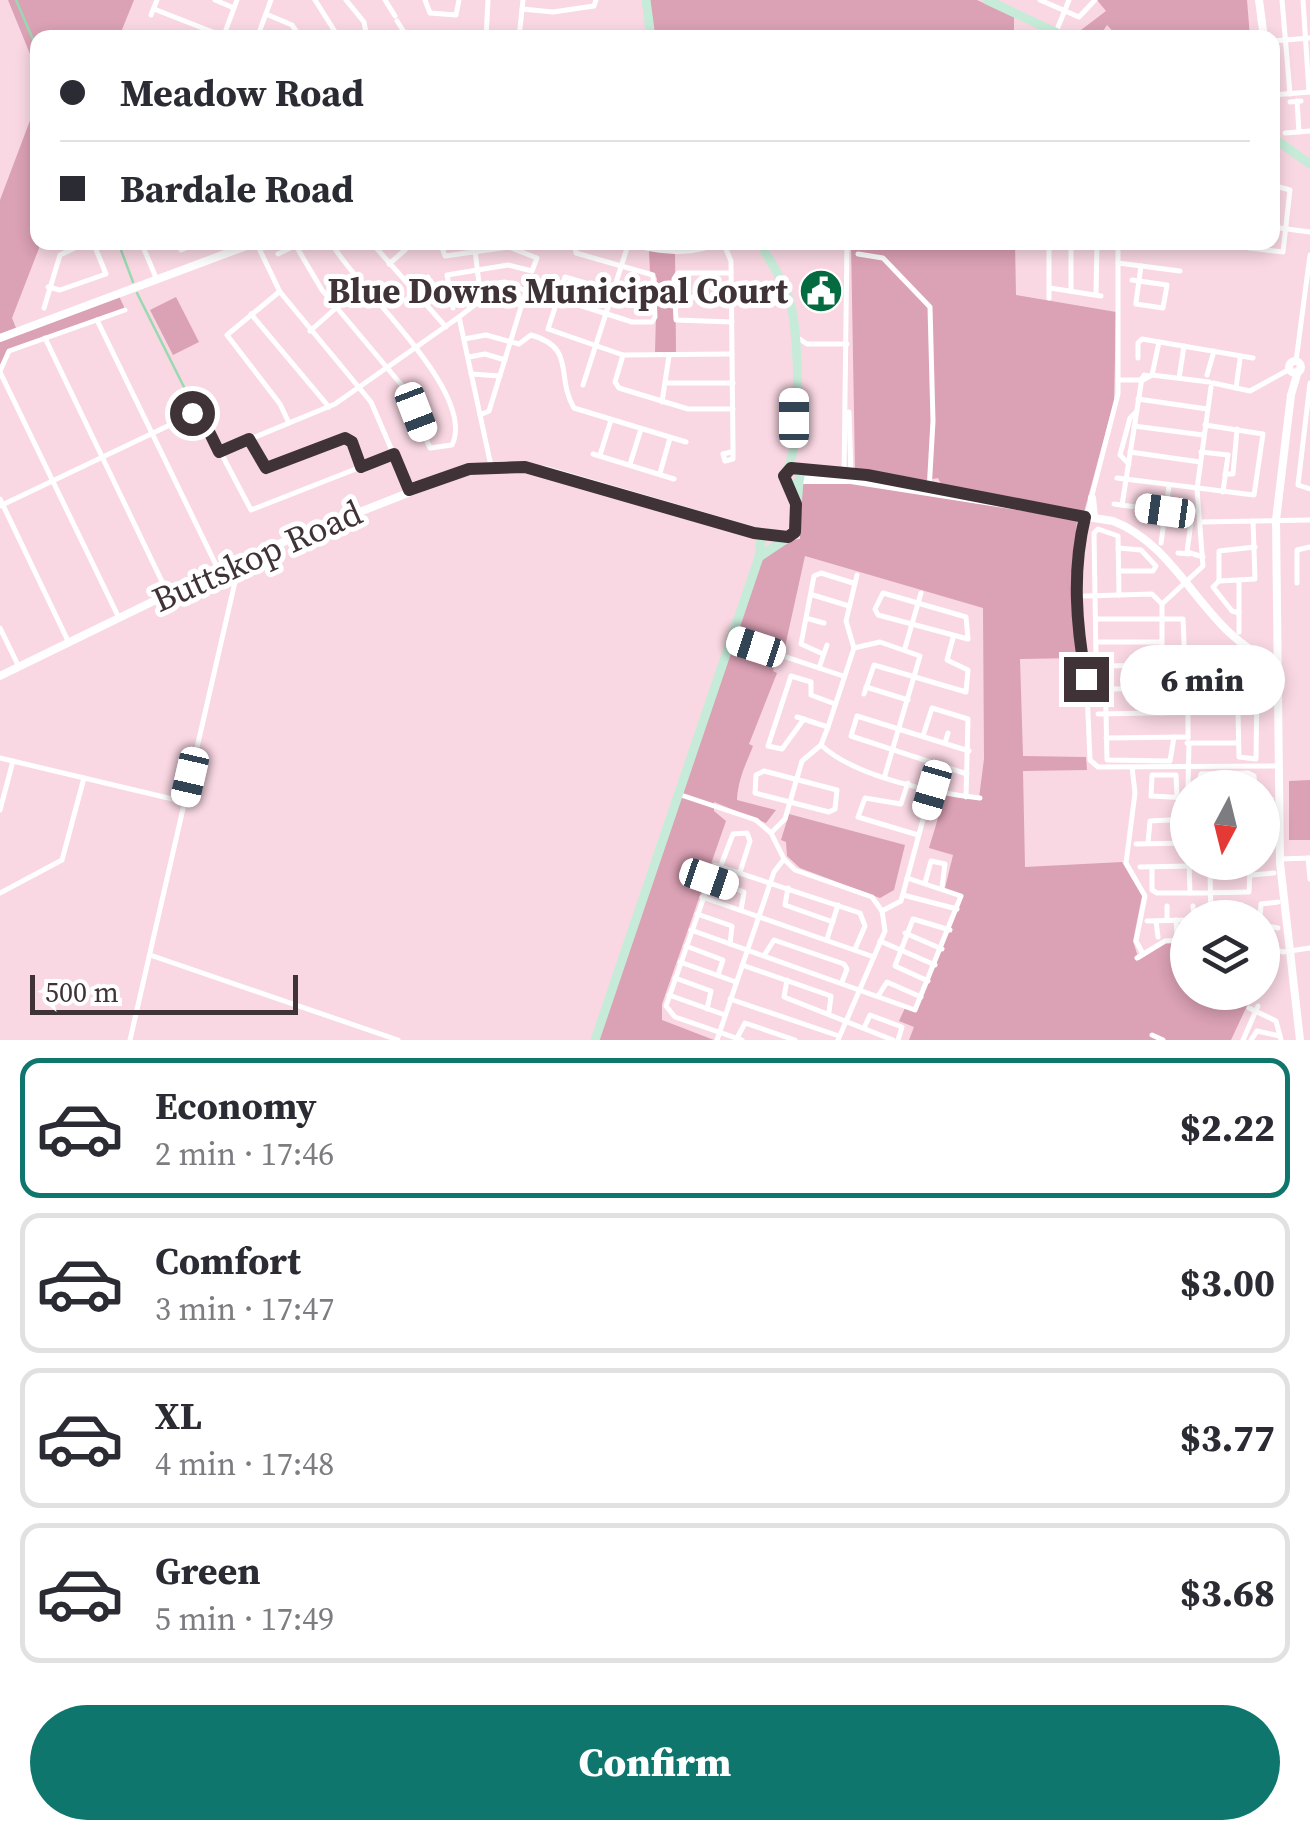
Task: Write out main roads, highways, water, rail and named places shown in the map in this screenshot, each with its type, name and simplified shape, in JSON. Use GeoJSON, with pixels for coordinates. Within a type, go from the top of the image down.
{"type":"FeatureCollection","features":[{"type":"Feature","properties":{"kind":"main road"},"geometry":{"type":"LineString","coordinates":[[646,0],[650,30]]}},
{"type":"Feature","properties":{"kind":"main road"},"geometry":{"type":"LineString","coordinates":[[986,0],[1052,30]]}},
{"type":"Feature","properties":{"kind":"main road"},"geometry":{"type":"LineString","coordinates":[[1280,143],[1310,164]]}},
{"type":"Feature","properties":{"kind":"main road"},"geometry":{"type":"LineString","coordinates":[[594,1040],[759,556],[766,540],[788,537],[796,530],[794,320],[788,294],[765,250]]}},
{"type":"Feature","properties":{"kind":"main road"},"geometry":{"type":"LineString","coordinates":[[766,250],[790,293],[801,344],[795,475]]}},
{"type":"Feature","properties":{"kind":"waterway"},"geometry":{"type":"LineString","coordinates":[[16,0],[30,32]]}},
{"type":"Feature","properties":{"kind":"waterway"},"geometry":{"type":"LineString","coordinates":[[121,250],[133,282]]}},
{"type":"Feature","properties":{"kind":"waterway"},"geometry":{"type":"LineString","coordinates":[[137,293],[194,407]]}},
{"type":"Feature","properties":{"kind":"place","name":"Blue Downs Municipal Court"},"geometry":{"type":"Point","coordinates":[821,291]}}]}
